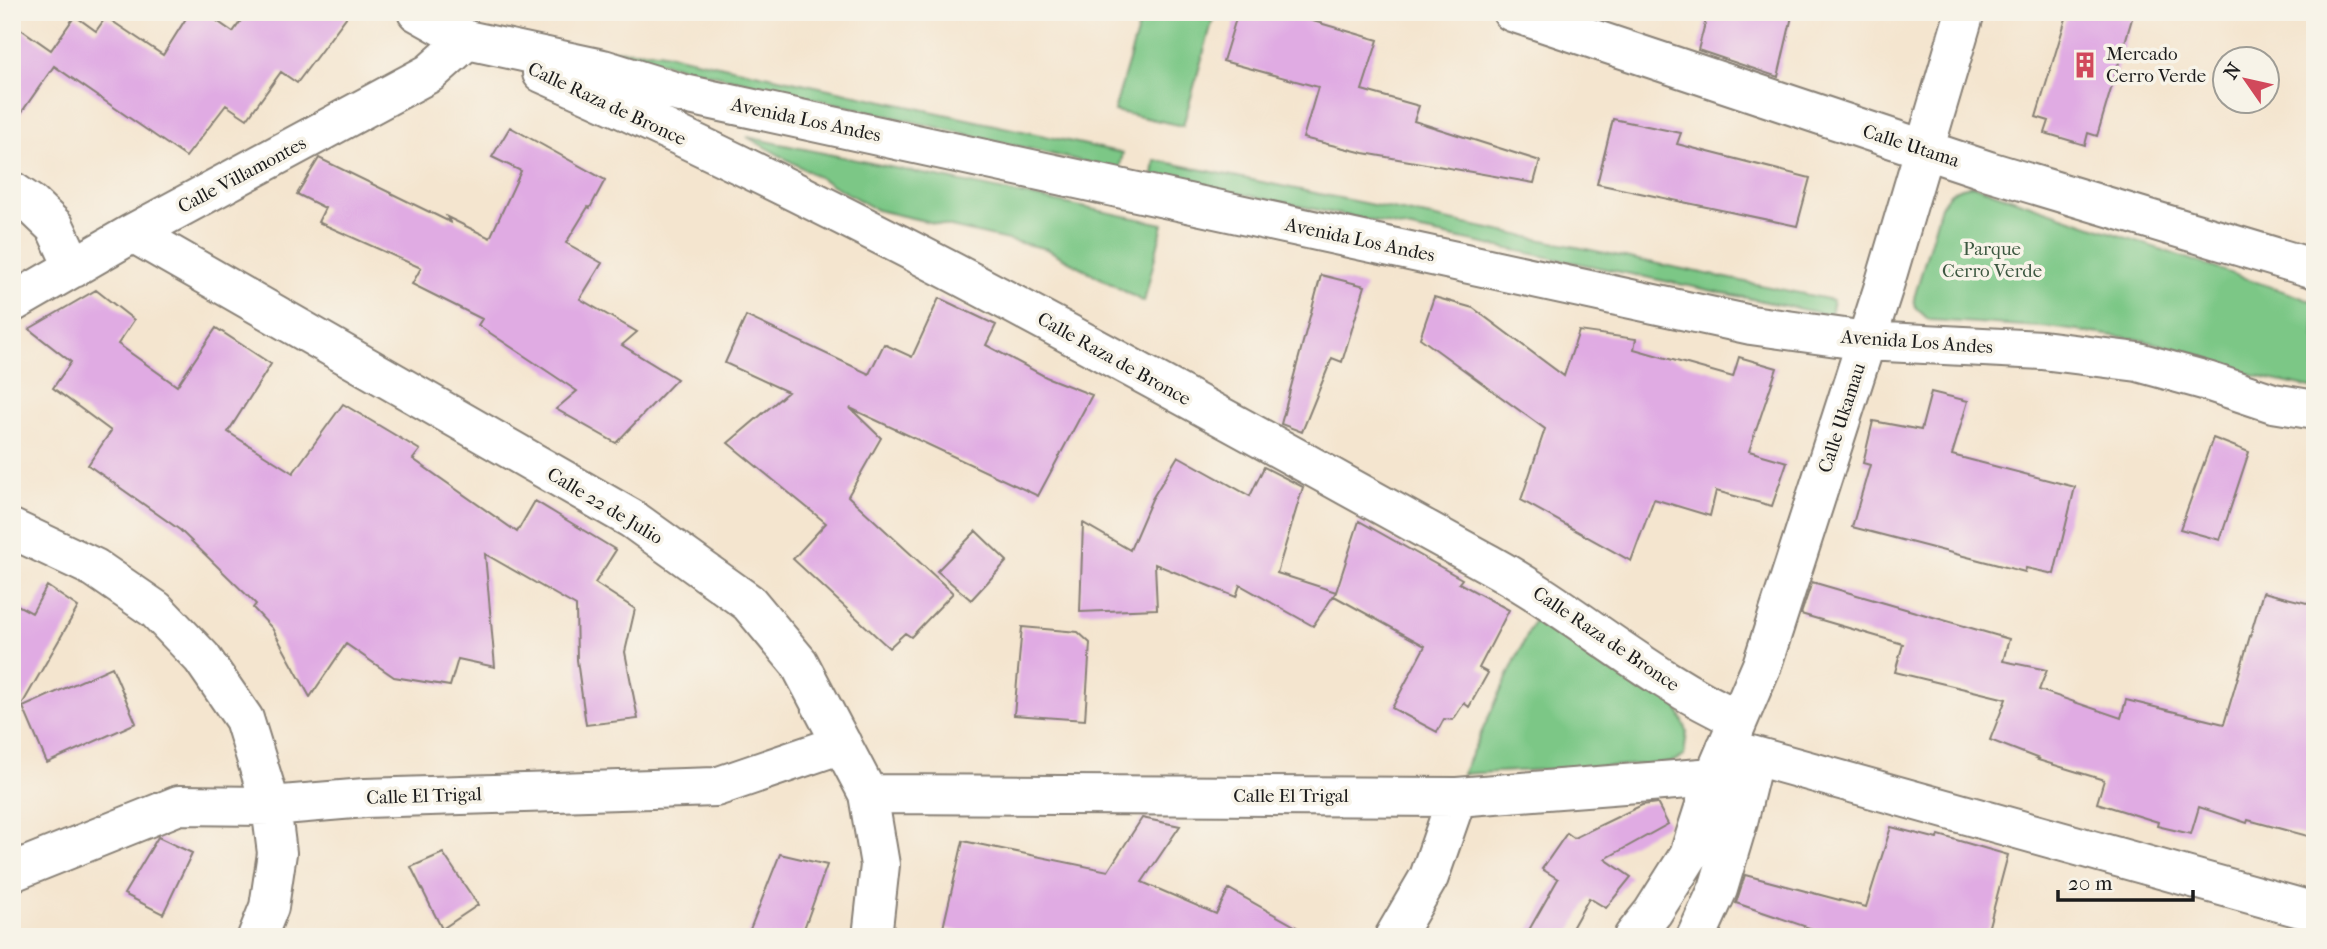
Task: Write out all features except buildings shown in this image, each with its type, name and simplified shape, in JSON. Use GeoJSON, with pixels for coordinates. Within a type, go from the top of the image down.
{"type":"FeatureCollection","features":[{"type":"Feature","properties":{"kind":"street","name":"Avenida Los Andes"},"geometry":{"type":"LineString","coordinates":[[417,12],[467,40],[603,69],[680,93],[1751,325],[1866,341],[2042,350],[2138,362],[2273,403],[2315,410]]}},
{"type":"Feature","properties":{"kind":"street","name":"Calle Utama"},"geometry":{"type":"LineString","coordinates":[[1511,12],[1924,150],[2315,269]]}},
{"type":"Feature","properties":{"kind":"street","name":"Calle Ukamau"},"geometry":{"type":"LineString","coordinates":[[1696,937],[1718,890],[1738,822],[1733,750],[1866,341],[1965,12]]}},
{"type":"Feature","properties":{"kind":"street","name":"Calle Villamontes"},"geometry":{"type":"LineString","coordinates":[[12,303],[134,233],[430,73],[467,40]]}},
{"type":"Feature","properties":{"kind":"street","name":"Calle Raza de Bronce"},"geometry":{"type":"LineString","coordinates":[[467,40],[613,105],[942,265],[1528,585],[1701,702],[1733,750],[2315,912]]}},
{"type":"Feature","properties":{"kind":"street"},"geometry":{"type":"LineString","coordinates":[[12,191],[31,204],[55,227],[74,268]]}},
{"type":"Feature","properties":{"kind":"street","name":"Calle 22 de Julio"},"geometry":{"type":"LineString","coordinates":[[134,233],[632,519],[749,603],[799,663],[868,794],[880,865],[872,937]]}},
{"type":"Feature","properties":{"kind":"street"},"geometry":{"type":"LineString","coordinates":[[12,529],[95,568],[156,610],[202,658],[244,719],[271,806],[277,853],[269,907],[257,937]]}},
{"type":"Feature","properties":{"kind":"street","name":"Calle El Trigal"},"geometry":{"type":"LineString","coordinates":[[12,872],[179,805],[271,806],[365,798],[716,787],[842,744]]}},
{"type":"Feature","properties":{"kind":"street","name":"Calle El Trigal"},"geometry":{"type":"LineString","coordinates":[[868,794],[1457,797],[1733,750]]}},
{"type":"Feature","properties":{"kind":"street"},"geometry":{"type":"LineString","coordinates":[[1633,937],[1653,912],[1689,855],[1733,750]]}},
{"type":"Feature","properties":{"kind":"street"},"geometry":{"type":"LineString","coordinates":[[1394,937],[1429,877],[1457,797]]}},
{"type":"Feature","properties":{"kind":"green space"},"geometry":{"type":"Polygon","coordinates":[[[1143,12],[1215,12],[1183,126],[1114,111],[1143,12]]]}},
{"type":"Feature","properties":{"kind":"green space"},"geometry":{"type":"Polygon","coordinates":[[[608,50],[659,52],[1123,153],[1119,170],[608,50]]]}},
{"type":"Feature","properties":{"kind":"green space"},"geometry":{"type":"Polygon","coordinates":[[[747,137],[1163,224],[1144,302],[1047,249],[877,210],[747,137]]]}},
{"type":"Feature","properties":{"kind":"green space"},"geometry":{"type":"Polygon","coordinates":[[[1155,160],[1833,300],[1830,315],[1153,176],[1155,160]]]}},
{"type":"Feature","properties":{"kind":"green space","name":"Parque Cerro Verde"},"geometry":{"type":"Polygon","coordinates":[[[1972,185],[2315,302],[2315,389],[2255,376],[2190,352],[2137,339],[2056,328],[1929,320],[1916,308],[1914,298],[1941,206],[1954,191],[1972,185]]]}},
{"type":"Feature","properties":{"kind":"green space"},"geometry":{"type":"Polygon","coordinates":[[[1541,605],[1675,702],[1687,731],[1684,756],[1670,763],[1462,774],[1541,605]]]}},
{"type":"Feature","properties":{"kind":"place","name":"Mercado Cerro Verde"},"geometry":{"type":"Point","coordinates":[2085,65]}}]}
